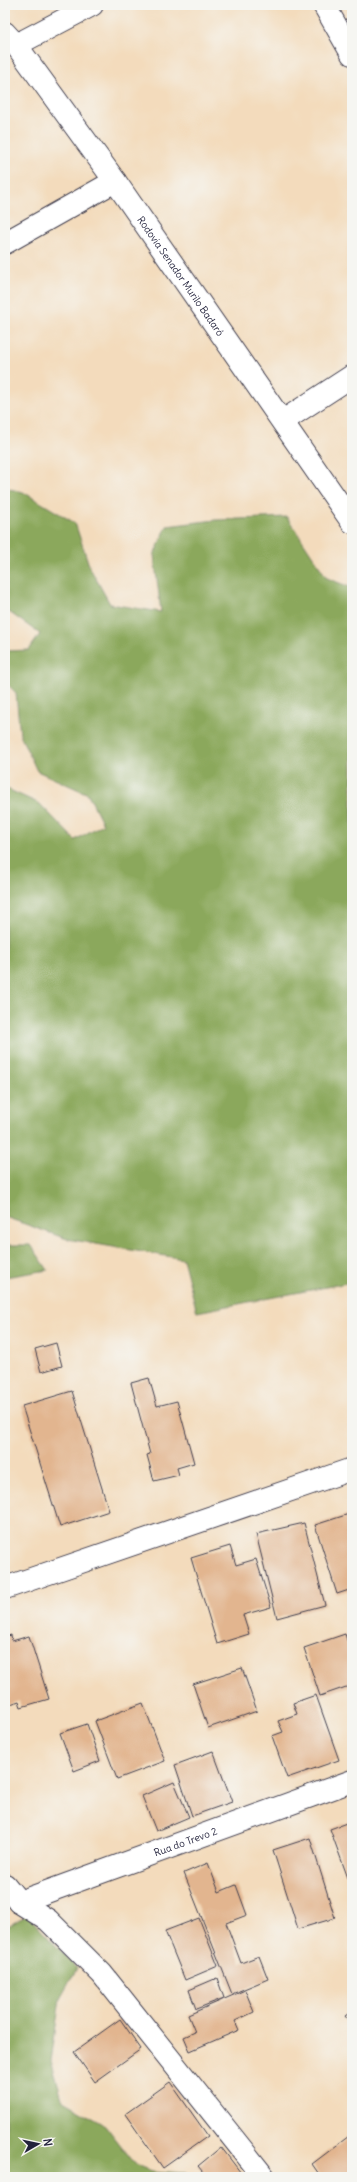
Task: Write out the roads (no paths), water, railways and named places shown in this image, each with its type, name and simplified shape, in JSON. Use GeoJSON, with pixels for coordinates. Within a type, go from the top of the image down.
{"type":"FeatureCollection","features":[{"type":"Feature","properties":{"kind":"street"},"geometry":{"type":"LineString","coordinates":[[10,39],[92,5]]}},
{"type":"Feature","properties":{"kind":"street"},"geometry":{"type":"LineString","coordinates":[[324,5],[352,54]]}},
{"type":"Feature","properties":{"kind":"street","name":"Rodovia Senador Murilo Badaró"},"geometry":{"type":"LineString","coordinates":[[10,39],[115,181],[352,522]]}},
{"type":"Feature","properties":{"kind":"street"},"geometry":{"type":"LineString","coordinates":[[5,243],[115,181]]}},
{"type":"Feature","properties":{"kind":"street"},"geometry":{"type":"LineString","coordinates":[[283,421],[352,376]]}},
{"type":"Feature","properties":{"kind":"street"},"geometry":{"type":"LineString","coordinates":[[5,1588],[352,1469]]}},
{"type":"Feature","properties":{"kind":"street","name":"Rua do Trevo 2"},"geometry":{"type":"LineString","coordinates":[[19,1902],[352,1781]]}},
{"type":"Feature","properties":{"kind":"street"},"geometry":{"type":"LineString","coordinates":[[5,1885],[19,1902],[48,1920],[102,1974],[264,2177]]}}]}
